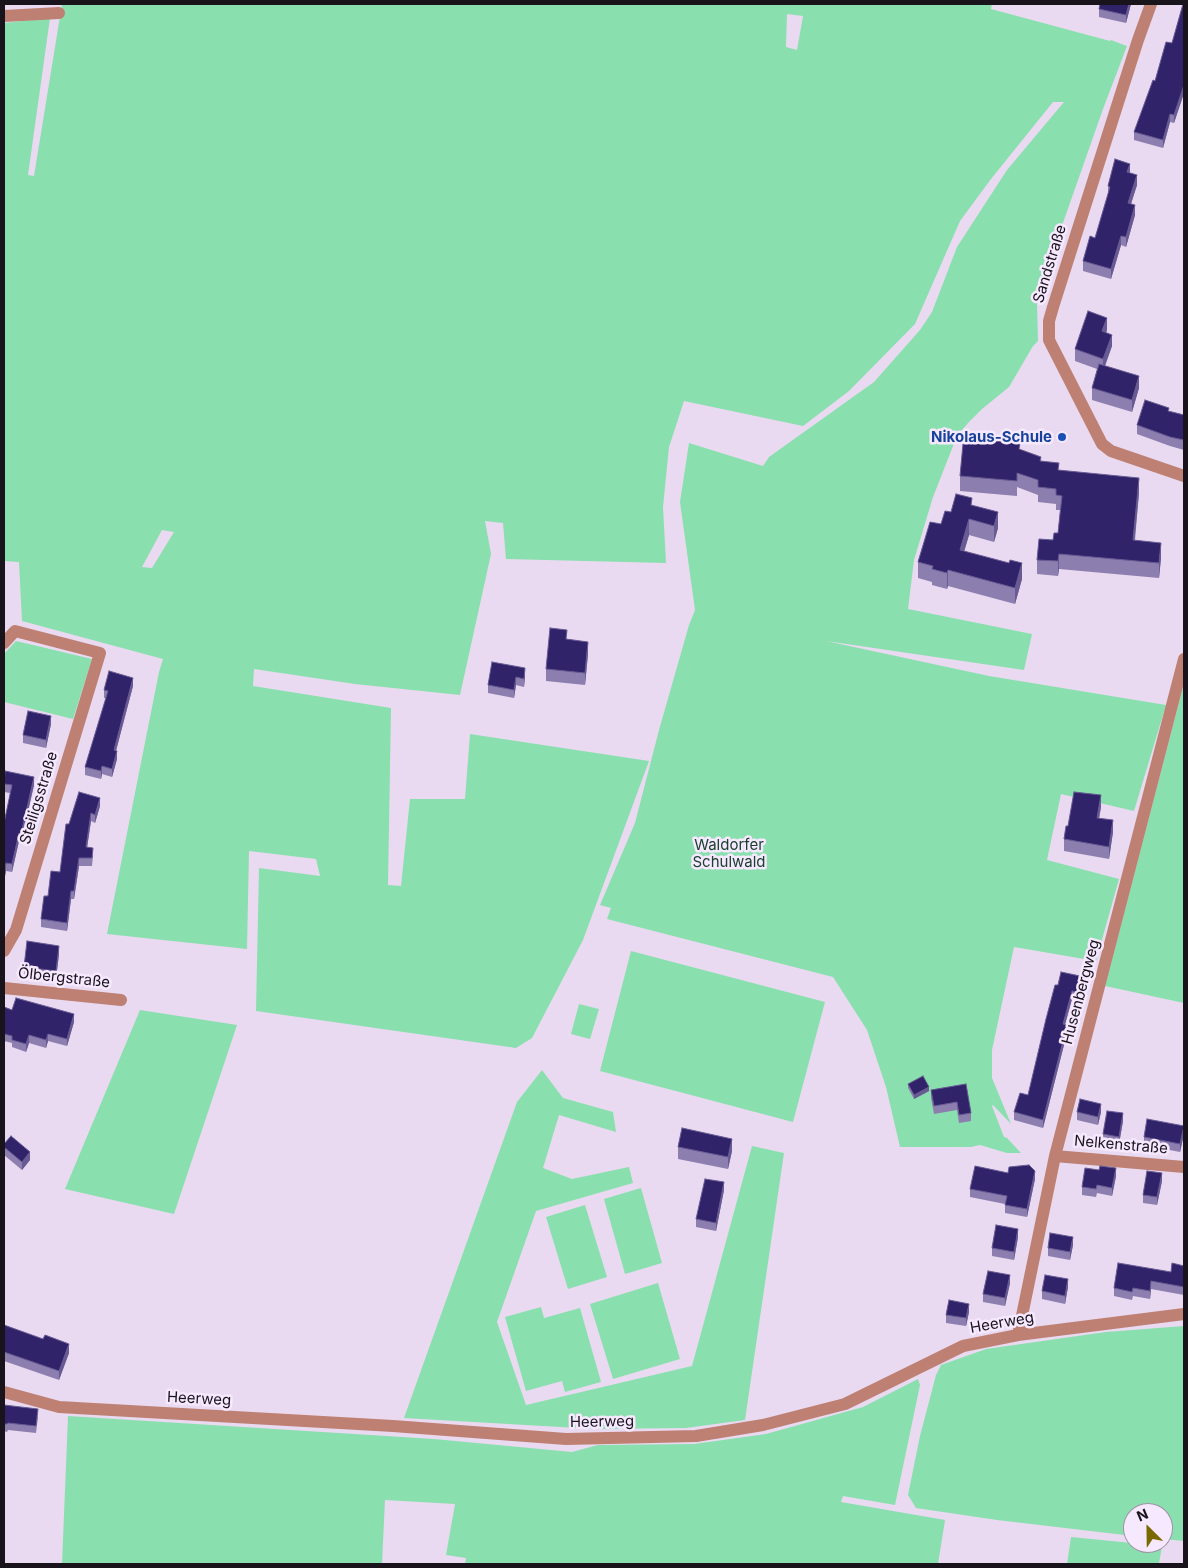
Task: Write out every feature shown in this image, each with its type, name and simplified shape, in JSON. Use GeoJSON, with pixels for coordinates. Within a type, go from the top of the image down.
{"type":"FeatureCollection","features":[{"type":"Feature","properties":{"kind":"street","name":"Sandstraße"},"geometry":{"type":"LineString","coordinates":[[1152,4],[1138,40],[1053,307],[1049,321],[1049,340],[1102,444],[1110,451],[1184,476]]}},
{"type":"Feature","properties":{"kind":"street"},"geometry":{"type":"LineString","coordinates":[[4,16],[59,13]]}},
{"type":"Feature","properties":{"kind":"street","name":"Steiligsstraße"},"geometry":{"type":"LineString","coordinates":[[4,642],[15,631],[100,653],[16,930],[4,951]]}},
{"type":"Feature","properties":{"kind":"street","name":"Husenbergweg"},"geometry":{"type":"LineString","coordinates":[[1018,1334],[1055,1156],[1184,659]]}},
{"type":"Feature","properties":{"kind":"street","name":"Ölbergstraße"},"geometry":{"type":"LineString","coordinates":[[4,988],[121,1000]]}},
{"type":"Feature","properties":{"kind":"street","name":"Nelkenstraße"},"geometry":{"type":"LineString","coordinates":[[1055,1156],[1184,1167]]}},
{"type":"Feature","properties":{"kind":"street","name":"Heerweg"},"geometry":{"type":"LineString","coordinates":[[4,1392],[59,1407],[392,1426],[566,1439],[696,1436],[763,1425],[845,1404],[963,1346],[1018,1334],[1184,1314]]}},
{"type":"Feature","properties":{"kind":"green space","name":"Waldorfer Schulwald"},"geometry":{"type":"Polygon","coordinates":[[[62,4],[992,4],[991,9],[1111,40],[1127,46],[1045,274],[1037,304],[1038,341],[1033,346],[1009,387],[982,409],[957,436],[933,497],[914,560],[908,609],[1032,634],[1024,670],[826,641],[989,676],[1166,705],[1134,811],[1061,794],[1047,860],[1119,879],[1096,961],[1014,947],[992,1050],[992,1078],[1011,1124],[992,1106],[1004,1137],[1021,1153],[1007,1153],[980,1145],[971,1147],[900,1147],[886,1087],[867,1030],[833,977],[607,919],[611,908],[600,905],[635,823],[659,730],[695,610],[680,502],[689,443],[763,466],[769,457],[874,382],[920,330],[932,312],[957,247],[1007,170],[1064,102],[1053,102],[960,221],[915,324],[849,391],[803,426],[684,401],[669,447],[663,507],[666,563],[506,559],[503,523],[485,521],[491,554],[460,695],[355,684],[254,669],[253,686],[391,708],[388,885],[401,886],[410,799],[465,799],[470,734],[649,761],[583,940],[532,1038],[516,1048],[256,1011],[259,868],[320,876],[316,859],[249,851],[247,949],[107,934],[163,659],[22,621],[19,562],[4,561],[4,23],[50,18],[28,175],[34,176],[62,4]],[[787,14],[786,47],[797,50],[803,16],[787,14]],[[162,530],[142,567],[152,568],[174,532],[162,530]]]}},
{"type":"Feature","properties":{"kind":"green space"},"geometry":{"type":"Polygon","coordinates":[[[16,641],[92,659],[73,719],[4,702],[4,654],[16,641]]]}},
{"type":"Feature","properties":{"kind":"green space"},"geometry":{"type":"Polygon","coordinates":[[[1184,683],[1184,1003],[1105,986],[1184,683]]]}},
{"type":"Feature","properties":{"kind":"green space"},"geometry":{"type":"Polygon","coordinates":[[[631,951],[825,1002],[793,1122],[600,1071],[631,951]]]}},
{"type":"Feature","properties":{"kind":"green space"},"geometry":{"type":"Polygon","coordinates":[[[579,1004],[599,1009],[590,1039],[571,1034],[579,1004]]]}},
{"type":"Feature","properties":{"kind":"green space"},"geometry":{"type":"Polygon","coordinates":[[[140,1010],[237,1025],[174,1214],[65,1189],[140,1010]]]}},
{"type":"Feature","properties":{"kind":"green space"},"geometry":{"type":"Polygon","coordinates":[[[542,1070],[563,1098],[613,1112],[616,1132],[559,1115],[543,1168],[572,1179],[629,1167],[633,1183],[536,1211],[497,1322],[526,1405],[692,1366],[752,1146],[784,1153],[745,1420],[686,1428],[595,1429],[404,1418],[517,1102],[542,1070]]]}},
{"type":"Feature","properties":{"kind":"green space"},"geometry":{"type":"Polygon","coordinates":[[[641,1188],[662,1263],[625,1274],[604,1199],[641,1188]]]}},
{"type":"Feature","properties":{"kind":"green space"},"geometry":{"type":"Polygon","coordinates":[[[585,1205],[607,1277],[568,1289],[546,1217],[585,1205]]]}},
{"type":"Feature","properties":{"kind":"green space"},"geometry":{"type":"Polygon","coordinates":[[[658,1283],[680,1359],[613,1379],[590,1304],[658,1283]]]}},
{"type":"Feature","properties":{"kind":"green space"},"geometry":{"type":"Polygon","coordinates":[[[541,1307],[544,1318],[580,1308],[601,1382],[565,1392],[562,1381],[526,1391],[505,1317],[541,1307]]]}},
{"type":"Feature","properties":{"kind":"green space"},"geometry":{"type":"Polygon","coordinates":[[[1184,1326],[1184,1541],[1173,1540],[1173,1503],[1123,1503],[1123,1535],[916,1508],[908,1495],[920,1436],[936,1375],[941,1365],[986,1349],[1106,1332],[1184,1326]]]}},
{"type":"Feature","properties":{"kind":"green space"},"geometry":{"type":"Polygon","coordinates":[[[918,1379],[920,1385],[895,1505],[843,1496],[841,1502],[945,1520],[938,1564],[465,1564],[466,1558],[446,1555],[455,1504],[385,1500],[382,1564],[62,1564],[68,1416],[434,1439],[572,1452],[598,1445],[694,1444],[766,1434],[863,1407],[918,1379]]]}},
{"type":"Feature","properties":{"kind":"green space"},"geometry":{"type":"Polygon","coordinates":[[[1071,1537],[1123,1542],[1123,1553],[1161,1553],[1159,1564],[1067,1564],[1071,1537]]]}},
{"type":"Feature","properties":{"kind":"building"},"geometry":{"type":"Polygon","coordinates":[[[1100,4],[1129,4],[1126,15],[1099,9],[1100,4]]]}},
{"type":"Feature","properties":{"kind":"building"},"geometry":{"type":"Polygon","coordinates":[[[1183,4],[1184,85],[1174,115],[1170,114],[1163,140],[1134,132],[1153,80],[1155,81],[1166,42],[1172,43],[1183,4]]]}},
{"type":"Feature","properties":{"kind":"building"},"geometry":{"type":"Polygon","coordinates":[[[1115,159],[1130,164],[1127,172],[1137,175],[1128,203],[1135,205],[1126,237],[1121,236],[1111,269],[1083,261],[1090,236],[1095,238],[1110,187],[1108,186],[1115,159]]]}},
{"type":"Feature","properties":{"kind":"building"},"geometry":{"type":"Polygon","coordinates":[[[1088,311],[1107,318],[1102,331],[1112,335],[1103,359],[1075,349],[1088,311]]]}},
{"type":"Feature","properties":{"kind":"building"},"geometry":{"type":"Polygon","coordinates":[[[1099,364],[1139,376],[1132,400],[1092,388],[1099,364]]]}},
{"type":"Feature","properties":{"kind":"building"},"geometry":{"type":"Polygon","coordinates":[[[1145,400],[1169,408],[1168,411],[1184,415],[1184,440],[1137,425],[1145,400]]]}},
{"type":"Feature","properties":{"kind":"building"},"geometry":{"type":"Polygon","coordinates":[[[964,433],[1021,438],[1019,449],[1041,457],[1040,461],[1059,463],[1058,470],[1139,478],[1133,540],[1161,543],[1159,563],[1059,554],[1058,561],[1037,560],[1039,539],[1053,540],[1054,533],[1058,533],[1062,496],[1056,495],[1056,489],[1038,487],[1038,480],[1017,473],[1017,481],[960,476],[964,433]]]}},
{"type":"Feature","properties":{"kind":"building"},"geometry":{"type":"Polygon","coordinates":[[[956,494],[972,498],[971,505],[998,512],[994,526],[969,519],[960,550],[1009,563],[1010,560],[1022,563],[1015,588],[948,570],[947,573],[932,569],[933,566],[918,562],[930,522],[941,524],[945,511],[951,512],[956,494]]]}},
{"type":"Feature","properties":{"kind":"building"},"geometry":{"type":"Polygon","coordinates":[[[550,628],[567,630],[566,639],[588,642],[585,673],[546,669],[550,628]]]}},
{"type":"Feature","properties":{"kind":"building"},"geometry":{"type":"Polygon","coordinates":[[[492,662],[525,668],[524,679],[516,677],[514,690],[488,685],[492,662]]]}},
{"type":"Feature","properties":{"kind":"building"},"geometry":{"type":"Polygon","coordinates":[[[109,671],[133,678],[114,750],[117,751],[112,769],[102,766],[101,771],[85,767],[108,691],[104,690],[109,671]]]}},
{"type":"Feature","properties":{"kind":"building"},"geometry":{"type":"Polygon","coordinates":[[[28,711],[51,716],[46,740],[23,735],[28,711]]]}},
{"type":"Feature","properties":{"kind":"building"},"geometry":{"type":"Polygon","coordinates":[[[5,771],[34,777],[12,864],[6,863],[4,873],[4,823],[12,785],[4,784],[5,771]]]}},
{"type":"Feature","properties":{"kind":"building"},"geometry":{"type":"Polygon","coordinates":[[[79,792],[100,798],[95,815],[91,813],[86,847],[93,848],[92,858],[79,858],[74,891],[71,891],[67,923],[41,919],[44,896],[48,896],[51,871],[60,872],[66,824],[69,824],[79,792]]]}},
{"type":"Feature","properties":{"kind":"building"},"geometry":{"type":"Polygon","coordinates":[[[1074,792],[1101,795],[1097,818],[1113,820],[1109,847],[1064,839],[1074,792]]]}},
{"type":"Feature","properties":{"kind":"building"},"geometry":{"type":"Polygon","coordinates":[[[27,941],[59,946],[56,971],[24,967],[27,941]]]}},
{"type":"Feature","properties":{"kind":"building"},"geometry":{"type":"Polygon","coordinates":[[[1061,972],[1080,976],[1077,992],[1072,991],[1063,1024],[1067,1025],[1043,1120],[1014,1112],[1020,1093],[1028,1095],[1055,985],[1058,985],[1061,972]]]}},
{"type":"Feature","properties":{"kind":"building"},"geometry":{"type":"Polygon","coordinates":[[[16,998],[74,1014],[67,1039],[48,1034],[46,1040],[29,1035],[26,1044],[12,1040],[12,1036],[4,1034],[4,1007],[12,1010],[16,998]]]}},
{"type":"Feature","properties":{"kind":"building"},"geometry":{"type":"Polygon","coordinates":[[[923,1076],[929,1087],[914,1095],[908,1084],[923,1076]]]}},
{"type":"Feature","properties":{"kind":"building"},"geometry":{"type":"Polygon","coordinates":[[[966,1084],[971,1113],[959,1115],[957,1102],[934,1106],[931,1090],[966,1084]]]}},
{"type":"Feature","properties":{"kind":"building"},"geometry":{"type":"Polygon","coordinates":[[[1080,1099],[1101,1104],[1098,1117],[1077,1112],[1080,1099]]]}},
{"type":"Feature","properties":{"kind":"building"},"geometry":{"type":"Polygon","coordinates":[[[1107,1111],[1123,1113],[1119,1137],[1103,1134],[1107,1111]]]}},
{"type":"Feature","properties":{"kind":"building"},"geometry":{"type":"Polygon","coordinates":[[[1147,1119],[1184,1126],[1180,1144],[1144,1137],[1147,1119]]]}},
{"type":"Feature","properties":{"kind":"building"},"geometry":{"type":"Polygon","coordinates":[[[682,1128],[732,1139],[728,1157],[678,1147],[682,1128]]]}},
{"type":"Feature","properties":{"kind":"building"},"geometry":{"type":"Polygon","coordinates":[[[11,1136],[30,1152],[22,1162],[4,1147],[4,1144],[11,1136]]]}},
{"type":"Feature","properties":{"kind":"building"},"geometry":{"type":"Polygon","coordinates":[[[1029,1165],[1035,1171],[1027,1209],[1005,1205],[1007,1196],[970,1189],[975,1166],[1008,1173],[1009,1167],[1029,1165]]]}},
{"type":"Feature","properties":{"kind":"building"},"geometry":{"type":"Polygon","coordinates":[[[1100,1166],[1116,1168],[1112,1188],[1097,1185],[1096,1189],[1082,1187],[1085,1168],[1099,1170],[1100,1166]]]}},
{"type":"Feature","properties":{"kind":"building"},"geometry":{"type":"Polygon","coordinates":[[[1147,1171],[1162,1173],[1157,1197],[1143,1195],[1147,1171]]]}},
{"type":"Feature","properties":{"kind":"building"},"geometry":{"type":"Polygon","coordinates":[[[705,1179],[724,1182],[716,1223],[696,1219],[705,1179]]]}},
{"type":"Feature","properties":{"kind":"building"},"geometry":{"type":"Polygon","coordinates":[[[996,1225],[1018,1229],[1014,1252],[992,1248],[996,1225]]]}},
{"type":"Feature","properties":{"kind":"building"},"geometry":{"type":"Polygon","coordinates":[[[1050,1233],[1073,1237],[1070,1252],[1048,1248],[1050,1233]]]}},
{"type":"Feature","properties":{"kind":"building"},"geometry":{"type":"Polygon","coordinates":[[[1118,1263],[1171,1272],[1172,1263],[1184,1266],[1184,1287],[1151,1281],[1150,1291],[1133,1288],[1132,1292],[1114,1288],[1118,1263]]]}},
{"type":"Feature","properties":{"kind":"building"},"geometry":{"type":"Polygon","coordinates":[[[988,1271],[1010,1275],[1005,1298],[983,1294],[988,1271]]]}},
{"type":"Feature","properties":{"kind":"building"},"geometry":{"type":"Polygon","coordinates":[[[1045,1275],[1068,1279],[1065,1296],[1042,1291],[1045,1275]]]}},
{"type":"Feature","properties":{"kind":"building"},"geometry":{"type":"Polygon","coordinates":[[[949,1300],[969,1304],[966,1318],[946,1315],[949,1300]]]}},
{"type":"Feature","properties":{"kind":"building"},"geometry":{"type":"Polygon","coordinates":[[[4,1325],[43,1339],[45,1335],[69,1344],[59,1371],[4,1352],[4,1325]]]}},
{"type":"Feature","properties":{"kind":"building"},"geometry":{"type":"Polygon","coordinates":[[[4,1405],[38,1409],[36,1426],[4,1424],[4,1405]]]}},
{"type":"Feature","properties":{"kind":"place","name":"Nikolaus-Schule"},"geometry":{"type":"Point","coordinates":[1062,437]}}]}
